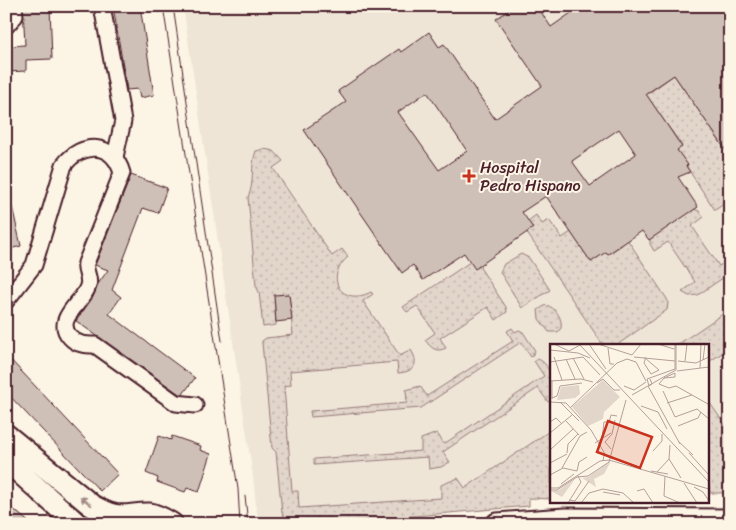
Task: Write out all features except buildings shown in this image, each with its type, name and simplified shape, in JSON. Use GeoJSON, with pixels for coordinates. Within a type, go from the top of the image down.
{"type":"FeatureCollection","features":[{"type":"Feature","properties":{"kind":"main road"},"geometry":{"type":"LineString","coordinates":[[6,435],[91,505],[103,512],[123,520],[148,514],[164,519],[172,524]]}},
{"type":"Feature","properties":{"kind":"main road"},"geometry":{"type":"LineString","coordinates":[[6,460],[77,524]]}},
{"type":"Feature","properties":{"kind":"main road"},"geometry":{"type":"LineString","coordinates":[[497,524],[565,519],[730,520]]}},
{"type":"Feature","properties":{"kind":"street"},"geometry":{"type":"LineString","coordinates":[[6,26],[15,16],[14,6]]}},
{"type":"Feature","properties":{"kind":"street"},"geometry":{"type":"LineString","coordinates":[[102,6],[123,121],[115,157]]}},
{"type":"Feature","properties":{"kind":"street"},"geometry":{"type":"LineString","coordinates":[[6,302],[34,264],[64,164],[76,153],[97,147],[107,150],[120,164],[122,172],[86,263],[85,268],[90,279],[88,288],[67,316],[66,330],[76,343],[96,345],[176,403],[195,405]]}},
{"type":"Feature","properties":{"kind":"shaded area","name":"Hospital Pedro Hispano"},"geometry":{"type":"Polygon","coordinates":[[[183,6],[730,6],[730,493],[710,493],[708,485],[708,344],[550,344],[550,499],[529,498],[529,506],[323,524],[258,524],[253,477],[183,6]]]}},
{"type":"Feature","properties":{"kind":"shaded area"},"geometry":{"type":"Polygon","coordinates":[[[674,75],[730,156],[730,207],[727,202],[715,210],[677,150],[682,146],[646,95],[674,75]]]}},
{"type":"Feature","properties":{"kind":"shaded area"},"geometry":{"type":"Polygon","coordinates":[[[264,149],[274,151],[283,161],[273,168],[332,256],[342,249],[348,257],[337,273],[339,288],[344,293],[352,296],[361,296],[371,292],[373,294],[363,301],[400,356],[411,350],[415,359],[412,369],[398,373],[397,362],[290,371],[291,385],[284,386],[292,491],[298,491],[299,508],[441,498],[441,485],[458,478],[465,488],[550,431],[550,499],[529,498],[529,506],[323,524],[287,523],[282,513],[276,452],[272,448],[262,341],[266,338],[293,335],[289,294],[274,296],[276,325],[263,327],[259,292],[256,286],[248,197],[256,151],[264,149]]]}},
{"type":"Feature","properties":{"kind":"shaded area"},"geometry":{"type":"Polygon","coordinates":[[[694,209],[699,211],[704,217],[692,226],[719,266],[730,259],[730,273],[698,295],[689,296],[682,292],[695,282],[668,242],[654,251],[650,244],[650,239],[694,209]]]}},
{"type":"Feature","properties":{"kind":"shaded area"},"geometry":{"type":"Polygon","coordinates":[[[536,215],[542,224],[549,220],[562,238],[571,232],[591,262],[605,250],[608,254],[622,245],[623,233],[667,299],[667,310],[618,344],[602,344],[527,233],[533,228],[528,221],[536,215]]]}},
{"type":"Feature","properties":{"kind":"shaded area"},"geometry":{"type":"Polygon","coordinates":[[[521,254],[529,258],[550,290],[522,308],[500,272],[504,264],[521,254]]]}},
{"type":"Feature","properties":{"kind":"shaded area"},"geometry":{"type":"Polygon","coordinates":[[[470,262],[479,266],[506,307],[507,312],[496,320],[488,307],[440,338],[446,348],[434,349],[425,340],[435,333],[417,306],[407,312],[403,307],[470,262]]]}},
{"type":"Feature","properties":{"kind":"shaded area"},"geometry":{"type":"Polygon","coordinates":[[[546,305],[552,308],[560,317],[561,328],[558,332],[549,332],[539,319],[538,310],[546,305]]]}},
{"type":"Feature","properties":{"kind":"shaded area"},"geometry":{"type":"Polygon","coordinates":[[[730,309],[730,348],[708,362],[708,344],[678,344],[730,309]]]}},
{"type":"Feature","properties":{"kind":"shaded area"},"geometry":{"type":"Polygon","coordinates":[[[512,328],[515,332],[519,330],[523,332],[535,351],[531,357],[521,342],[421,408],[311,417],[310,411],[407,403],[406,390],[420,386],[427,396],[513,341],[507,331],[512,328]]]}},
{"type":"Feature","properties":{"kind":"shaded area"},"geometry":{"type":"Polygon","coordinates":[[[538,359],[547,366],[550,377],[550,401],[548,402],[538,388],[443,452],[450,462],[441,467],[429,469],[428,457],[314,465],[314,459],[421,451],[421,439],[437,433],[444,444],[544,376],[534,361],[538,359]]]}},
{"type":"Feature","properties":{"kind":"shaded area"},"geometry":{"type":"Polygon","coordinates":[[[708,400],[730,432],[730,493],[710,493],[708,400]]]}},
{"type":"Feature","properties":{"kind":"tram line"},"geometry":{"type":"LineString","coordinates":[[163,6],[238,489],[240,524]]}},
{"type":"Feature","properties":{"kind":"tram line"},"geometry":{"type":"LineString","coordinates":[[173,6],[222,341]]}},
{"type":"Feature","properties":{"kind":"tram line"},"geometry":{"type":"LineString","coordinates":[[245,496],[248,524]]}},
{"type":"Feature","properties":{"kind":"place","name":"Hospital Pedro Hispano"},"geometry":{"type":"Point","coordinates":[469,176]}}]}
